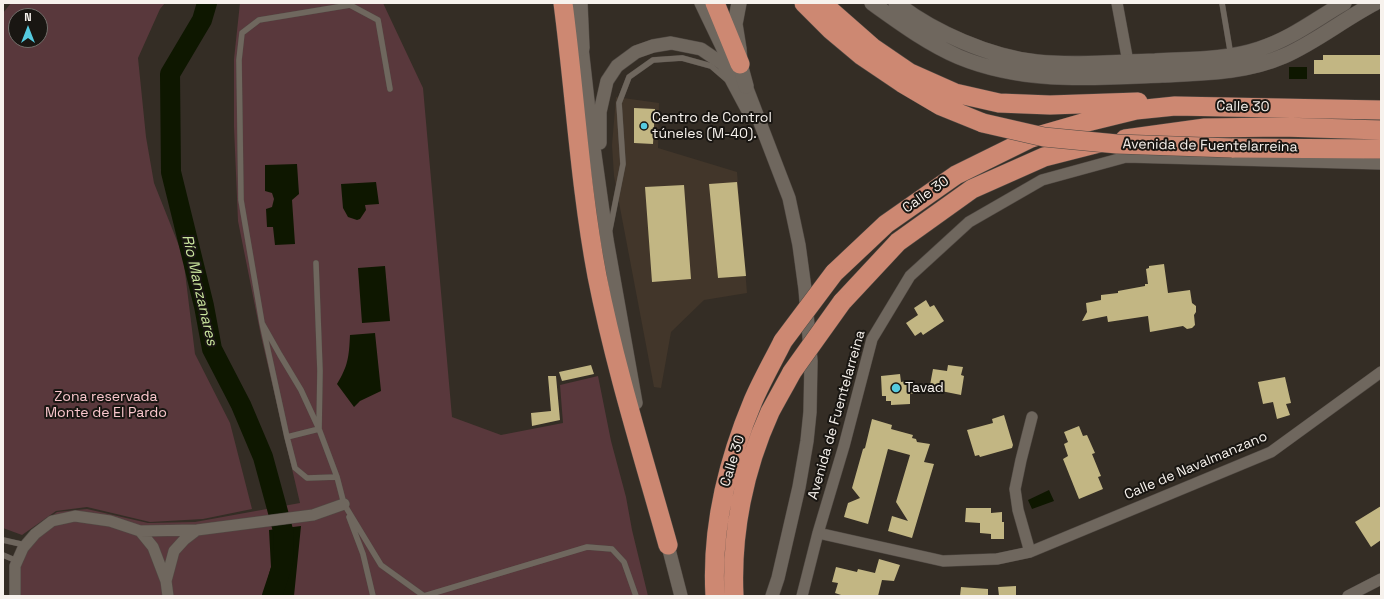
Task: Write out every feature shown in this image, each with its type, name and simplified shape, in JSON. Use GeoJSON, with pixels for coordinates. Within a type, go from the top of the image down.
{"type":"FeatureCollection","features":[{"type":"Feature","properties":{"kind":"highway"},"geometry":{"type":"LineString","coordinates":[[563,3],[584,202],[598,276],[614,350],[668,545]]}},
{"type":"Feature","properties":{"kind":"highway"},"geometry":{"type":"LineString","coordinates":[[715,3],[740,64]]}},
{"type":"Feature","properties":{"kind":"highway"},"geometry":{"type":"LineString","coordinates":[[804,3],[831,30],[867,51],[910,73],[956,93],[998,103],[1050,105],[1134,101],[1175,106]]}},
{"type":"Feature","properties":{"kind":"highway"},"geometry":{"type":"LineString","coordinates":[[822,3],[867,51],[902,84],[942,106],[983,123],[1044,137],[1110,144],[1232,148],[1381,149]]}},
{"type":"Feature","properties":{"kind":"highway","name":"Calle 30"},"geometry":{"type":"LineString","coordinates":[[715,596],[714,572],[717,527],[724,487],[739,438],[754,399],[783,341],[834,274],[886,224],[956,175],[1024,141],[1083,123],[1136,110],[1175,106],[1381,110]]}},
{"type":"Feature","properties":{"kind":"highway","name":"Calle 30"},"geometry":{"type":"LineString","coordinates":[[734,596],[733,571],[737,528],[744,489],[756,448],[771,412],[792,372],[842,302],[898,242],[972,189],[1044,157],[1097,143],[1205,128],[1282,127],[1381,130]]}},
{"type":"Feature","properties":{"kind":"main road"},"geometry":{"type":"LineString","coordinates":[[579,3],[582,48]]}},
{"type":"Feature","properties":{"kind":"main road"},"geometry":{"type":"LineString","coordinates":[[739,3],[734,24],[739,49],[740,85]]}},
{"type":"Feature","properties":{"kind":"main road"},"geometry":{"type":"LineString","coordinates":[[872,3],[925,40],[976,63],[1011,72],[1069,78],[1207,73],[1236,70],[1254,66],[1290,53],[1375,3]]}},
{"type":"Feature","properties":{"kind":"main road"},"geometry":{"type":"LineString","coordinates":[[896,3],[915,16],[963,41],[980,48],[1020,59],[1071,64],[1231,56],[1260,49],[1278,42],[1295,34],[1344,3]]}},
{"type":"Feature","properties":{"kind":"street"},"geometry":{"type":"LineString","coordinates":[[701,3],[766,140],[789,198],[799,245],[805,289],[811,361],[810,412],[807,440],[778,578],[772,596]]}},
{"type":"Feature","properties":{"kind":"street"},"geometry":{"type":"LineString","coordinates":[[1117,3],[1128,62]]}},
{"type":"Feature","properties":{"kind":"street"},"geometry":{"type":"LineString","coordinates":[[600,188],[600,112],[607,81],[617,66],[636,52],[653,46],[670,43],[701,49],[723,64],[740,85]]}},
{"type":"Feature","properties":{"kind":"street"},"geometry":{"type":"LineString","coordinates":[[582,48],[607,240],[637,408],[681,596]]}},
{"type":"Feature","properties":{"kind":"street","name":"Avenida de Fuentelarreina"},"geometry":{"type":"LineString","coordinates":[[802,596],[872,339],[910,276],[969,222],[1042,180],[1126,157],[1381,164]]}},
{"type":"Feature","properties":{"kind":"street","name":"Calle de Navalmanzano"},"geometry":{"type":"LineString","coordinates":[[818,533],[943,561],[996,559],[1030,552],[1272,452],[1381,372]]}},
{"type":"Feature","properties":{"kind":"street"},"geometry":{"type":"LineString","coordinates":[[1030,552],[1018,510],[1016,489],[1021,460],[1032,417]]}},
{"type":"Feature","properties":{"kind":"street"},"geometry":{"type":"LineString","coordinates":[[15,596],[15,566],[17,561],[26,545],[35,534],[52,521],[75,516],[110,521],[140,531],[197,530],[313,515],[344,504]]}},
{"type":"Feature","properties":{"kind":"street"},"geometry":{"type":"LineString","coordinates":[[166,581],[174,551],[184,540],[197,530]]}},
{"type":"Feature","properties":{"kind":"street"},"geometry":{"type":"LineString","coordinates":[[140,531],[153,547],[166,581],[168,596]]}},
{"type":"Feature","properties":{"kind":"street"},"geometry":{"type":"LineString","coordinates":[[1348,596],[1381,579]]}},
{"type":"Feature","properties":{"kind":"lane"},"geometry":{"type":"LineString","coordinates":[[1222,3],[1231,56]]}},
{"type":"Feature","properties":{"kind":"lane"},"geometry":{"type":"LineString","coordinates":[[337,477],[307,478],[295,468],[262,323],[241,200],[240,60],[242,32],[259,20],[350,5],[378,20],[390,89]]}},
{"type":"Feature","properties":{"kind":"lane"},"geometry":{"type":"LineString","coordinates":[[607,240],[623,164],[619,103],[629,77],[653,60],[682,58],[711,66],[740,85]]}},
{"type":"Feature","properties":{"kind":"lane"},"geometry":{"type":"LineString","coordinates":[[316,263],[320,371],[319,429]]}},
{"type":"Feature","properties":{"kind":"lane"},"geometry":{"type":"LineString","coordinates":[[262,323],[302,390],[319,429],[337,477],[344,504],[363,554],[373,596]]}},
{"type":"Feature","properties":{"kind":"lane"},"geometry":{"type":"LineString","coordinates":[[287,437],[319,429]]}},
{"type":"Feature","properties":{"kind":"lane"},"geometry":{"type":"LineString","coordinates":[[344,504],[381,565],[424,596],[587,548],[612,549],[624,562],[636,596]]}},
{"type":"Feature","properties":{"kind":"lane"},"geometry":{"type":"LineString","coordinates":[[3,540],[26,545]]}},
{"type":"Feature","properties":{"kind":"lane"},"geometry":{"type":"LineString","coordinates":[[3,555],[17,561]]}},
{"type":"Feature","properties":{"kind":"shaded area"},"geometry":{"type":"Polygon","coordinates":[[[1289,67],[1307,67],[1307,79],[1289,79],[1289,67]]]}},
{"type":"Feature","properties":{"kind":"shaded area"},"geometry":{"type":"Polygon","coordinates":[[[616,97],[659,103],[658,148],[737,172],[747,293],[704,300],[671,332],[661,388],[654,387],[614,176],[612,145],[616,97]]]}},
{"type":"Feature","properties":{"kind":"shaded area"},"geometry":{"type":"Polygon","coordinates":[[[297,164],[299,194],[292,200],[295,244],[275,245],[273,227],[267,227],[266,209],[272,207],[274,199],[272,193],[265,191],[265,165],[297,164]]]}},
{"type":"Feature","properties":{"kind":"shaded area"},"geometry":{"type":"Polygon","coordinates":[[[376,182],[379,204],[365,205],[366,210],[360,219],[357,220],[348,217],[343,208],[341,184],[376,182]]]}},
{"type":"Feature","properties":{"kind":"shaded area"},"geometry":{"type":"Polygon","coordinates":[[[385,266],[390,321],[362,323],[358,268],[385,266]]]}},
{"type":"Feature","properties":{"kind":"shaded area"},"geometry":{"type":"Polygon","coordinates":[[[375,333],[381,391],[360,401],[354,407],[337,384],[344,372],[347,361],[350,335],[375,333]]]}},
{"type":"Feature","properties":{"kind":"shaded area"},"geometry":{"type":"Polygon","coordinates":[[[1049,490],[1054,501],[1032,509],[1028,500],[1049,490]]]}},
{"type":"Feature","properties":{"kind":"shaded area"},"geometry":{"type":"Polygon","coordinates":[[[301,526],[294,596],[263,596],[271,567],[269,530],[301,526]]]}},
{"type":"Feature","properties":{"kind":"green space","name":"Zona reservada Monte de El Pardo"},"geometry":{"type":"Polygon","coordinates":[[[11,3],[165,3],[160,9],[138,58],[146,137],[154,183],[183,256],[195,354],[230,423],[252,509],[203,519],[150,522],[87,507],[56,511],[22,535],[3,528],[3,13],[11,3]]]}},
{"type":"Feature","properties":{"kind":"green space"},"geometry":{"type":"Polygon","coordinates":[[[240,3],[383,3],[423,88],[452,417],[501,435],[563,423],[560,385],[598,376],[611,441],[626,497],[632,530],[648,596],[10,596],[11,565],[23,539],[32,530],[57,512],[87,509],[148,523],[195,522],[300,503],[261,336],[238,221],[234,127],[234,59],[240,3]]]}},
{"type":"Feature","properties":{"kind":"building"},"geometry":{"type":"Polygon","coordinates":[[[1323,55],[1381,55],[1381,74],[1314,74],[1314,60],[1323,60],[1323,55]]]}},
{"type":"Feature","properties":{"kind":"building","name":"Centro de Control túneles (M-40)."},"geometry":{"type":"Polygon","coordinates":[[[634,108],[655,109],[653,144],[634,143],[634,108]]]}},
{"type":"Feature","properties":{"kind":"building"},"geometry":{"type":"Polygon","coordinates":[[[737,182],[746,276],[718,278],[709,184],[737,182]]]}},
{"type":"Feature","properties":{"kind":"building"},"geometry":{"type":"Polygon","coordinates":[[[684,185],[691,279],[652,282],[645,187],[684,185]]]}},
{"type":"Feature","properties":{"kind":"building"},"geometry":{"type":"Polygon","coordinates":[[[1164,264],[1168,293],[1190,290],[1192,303],[1196,306],[1196,312],[1194,315],[1195,325],[1192,328],[1187,329],[1183,326],[1150,332],[1148,316],[1108,322],[1107,316],[1082,321],[1087,312],[1086,303],[1101,300],[1101,295],[1118,293],[1118,291],[1145,286],[1145,284],[1148,284],[1146,269],[1149,268],[1149,266],[1164,264]]]}},
{"type":"Feature","properties":{"kind":"building"},"geometry":{"type":"Polygon","coordinates":[[[926,300],[930,307],[934,305],[944,321],[923,335],[921,332],[915,336],[906,323],[918,315],[914,308],[926,300]]]}},
{"type":"Feature","properties":{"kind":"building"},"geometry":{"type":"Polygon","coordinates":[[[591,365],[594,374],[562,381],[559,372],[591,365]]]}},
{"type":"Feature","properties":{"kind":"building"},"geometry":{"type":"Polygon","coordinates":[[[948,365],[963,367],[961,375],[964,376],[961,395],[936,390],[937,387],[930,385],[933,369],[947,371],[948,365]]]}},
{"type":"Feature","properties":{"kind":"building"},"geometry":{"type":"Polygon","coordinates":[[[900,374],[901,382],[913,380],[914,393],[910,394],[910,404],[891,405],[891,401],[886,401],[886,396],[882,396],[881,376],[900,374]]]}},
{"type":"Feature","properties":{"kind":"building"},"geometry":{"type":"Polygon","coordinates":[[[548,376],[556,376],[560,420],[532,426],[531,413],[551,411],[548,376]]]}},
{"type":"Feature","properties":{"kind":"building"},"geometry":{"type":"Polygon","coordinates":[[[1285,377],[1291,403],[1286,404],[1290,415],[1277,419],[1273,402],[1263,404],[1258,382],[1285,377]]]}},
{"type":"Feature","properties":{"kind":"building"},"geometry":{"type":"Polygon","coordinates":[[[1004,415],[1013,445],[1012,448],[980,457],[979,455],[975,456],[967,430],[993,423],[992,419],[1004,415]]]}},
{"type":"Feature","properties":{"kind":"building"},"geometry":{"type":"Polygon","coordinates":[[[872,419],[892,425],[891,429],[913,435],[912,438],[916,439],[917,442],[930,444],[924,462],[934,464],[912,538],[888,531],[892,516],[908,521],[896,502],[910,455],[888,449],[868,524],[844,517],[848,503],[860,498],[852,488],[863,449],[865,448],[872,419]]]}},
{"type":"Feature","properties":{"kind":"building"},"geometry":{"type":"Polygon","coordinates":[[[1079,426],[1083,436],[1087,435],[1095,453],[1092,454],[1101,476],[1098,477],[1103,489],[1079,499],[1063,459],[1068,456],[1064,444],[1068,442],[1064,432],[1079,426]]]}},
{"type":"Feature","properties":{"kind":"building"},"geometry":{"type":"Polygon","coordinates":[[[1381,506],[1381,540],[1371,547],[1355,522],[1381,506]]]}},
{"type":"Feature","properties":{"kind":"building"},"geometry":{"type":"Polygon","coordinates":[[[966,508],[991,508],[991,513],[1002,512],[1002,522],[1004,522],[1004,539],[991,539],[991,534],[980,533],[980,523],[965,522],[966,508]]]}},
{"type":"Feature","properties":{"kind":"building"},"geometry":{"type":"Polygon","coordinates":[[[879,559],[900,565],[894,581],[882,580],[878,596],[844,596],[835,593],[838,583],[832,582],[836,567],[857,572],[858,569],[875,573],[879,559]]]}},
{"type":"Feature","properties":{"kind":"building"},"geometry":{"type":"Polygon","coordinates":[[[1016,586],[1016,596],[999,596],[998,587],[1016,586]]]}},
{"type":"Feature","properties":{"kind":"building"},"geometry":{"type":"Polygon","coordinates":[[[961,587],[988,589],[988,596],[960,596],[961,587]]]}},
{"type":"Feature","properties":{"kind":"waterway","name":"Río Manzanares"},"geometry":{"type":"LineString","coordinates":[[207,3],[202,20],[170,74],[171,172],[204,306],[212,349],[241,405],[263,457],[284,534],[283,563],[272,596]]}},
{"type":"Feature","properties":{"kind":"place","name":"Centro de Control túneles (M-40)."},"geometry":{"type":"Point","coordinates":[644,126]}},
{"type":"Feature","properties":{"kind":"place","name":"Tavad"},"geometry":{"type":"Point","coordinates":[896,388]}}]}
